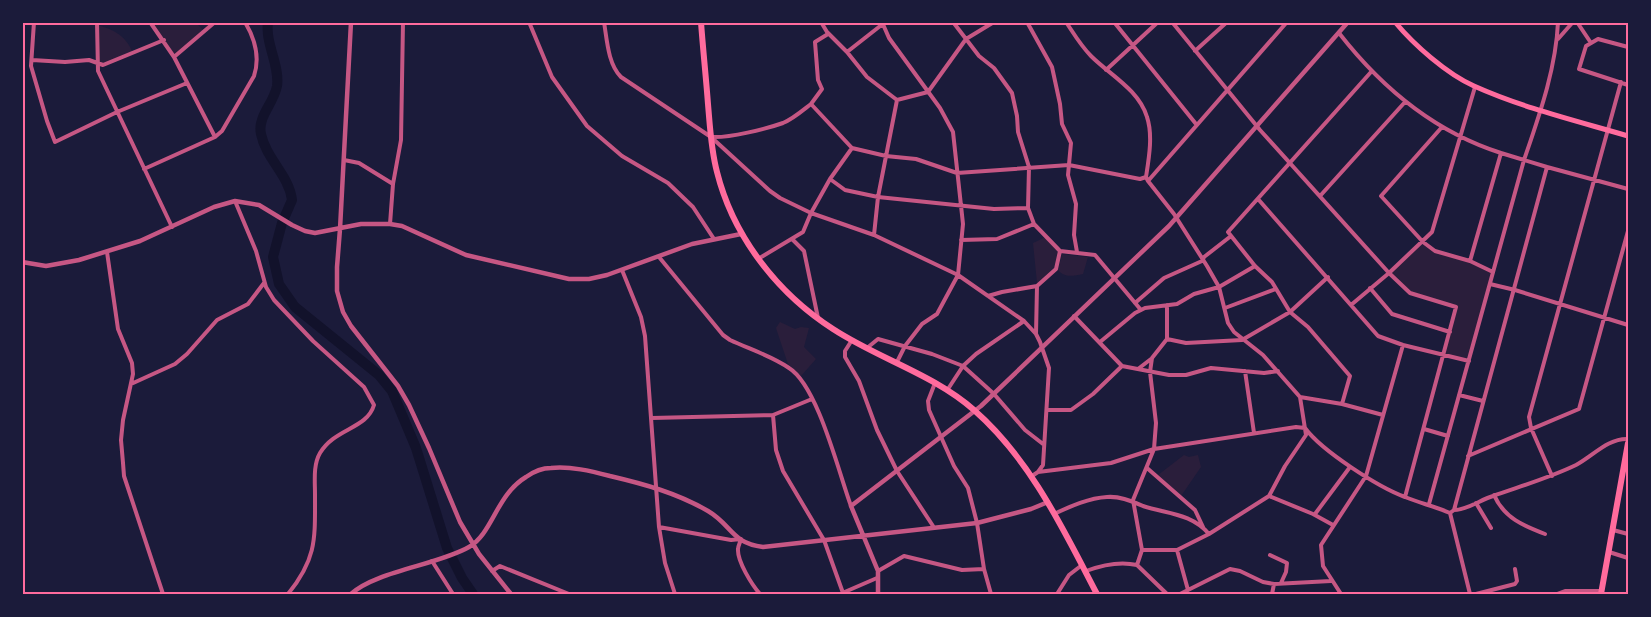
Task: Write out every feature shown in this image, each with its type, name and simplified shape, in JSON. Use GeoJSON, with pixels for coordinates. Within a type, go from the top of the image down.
{"type":"FeatureCollection","features":[{"type":"Feature","properties":{"kind":"main road"},"geometry":{"type":"LineString","coordinates":[[701,22],[711,137],[720,182],[741,234],[758,259],[779,284],[818,319],[852,340],[948,389],[975,411],[1035,474],[1097,594]]}},
{"type":"Feature","properties":{"kind":"main road"},"geometry":{"type":"LineString","coordinates":[[1395,22],[1430,57],[1475,87],[1540,110],[1629,136]]}},
{"type":"Feature","properties":{"kind":"main road"},"geometry":{"type":"LineString","coordinates":[[1601,593],[1625,477],[1629,441]]}},
{"type":"Feature","properties":{"kind":"street"},"geometry":{"type":"LineString","coordinates":[[34,22],[33,76],[56,142],[117,112],[187,83]]}},
{"type":"Feature","properties":{"kind":"street"},"geometry":{"type":"LineString","coordinates":[[97,22],[98,71],[172,227]]}},
{"type":"Feature","properties":{"kind":"street"},"geometry":{"type":"LineString","coordinates":[[150,22],[174,57],[215,137]]}},
{"type":"Feature","properties":{"kind":"street"},"geometry":{"type":"LineString","coordinates":[[174,57],[215,22]]}},
{"type":"Feature","properties":{"kind":"street"},"geometry":{"type":"LineString","coordinates":[[144,169],[215,137],[228,121],[256,68],[253,40],[245,22]]}},
{"type":"Feature","properties":{"kind":"street"},"geometry":{"type":"LineString","coordinates":[[351,22],[337,291],[343,312],[351,326],[398,386],[409,405],[429,448],[453,511],[473,544],[511,594]]}},
{"type":"Feature","properties":{"kind":"street"},"geometry":{"type":"LineString","coordinates":[[390,224],[393,184],[401,140],[403,22]]}},
{"type":"Feature","properties":{"kind":"street"},"geometry":{"type":"LineString","coordinates":[[528,22],[552,78],[587,126],[622,156],[669,183],[693,207],[714,239]]}},
{"type":"Feature","properties":{"kind":"street"},"geometry":{"type":"LineString","coordinates":[[604,22],[616,72],[711,137],[770,192],[811,213],[874,235],[958,275],[1024,321],[1043,346],[1049,368],[1043,465],[1035,474]]}},
{"type":"Feature","properties":{"kind":"street"},"geometry":{"type":"LineString","coordinates":[[821,22],[828,34],[847,52],[867,77],[897,100]]}},
{"type":"Feature","properties":{"kind":"street"},"geometry":{"type":"LineString","coordinates":[[953,22],[979,56],[994,68],[1012,93],[1018,132],[1029,167],[1028,208],[1034,224],[1060,251],[1095,255],[1141,310]]}},
{"type":"Feature","properties":{"kind":"street"},"geometry":{"type":"LineString","coordinates":[[897,100],[928,92],[966,39],[994,22]]}},
{"type":"Feature","properties":{"kind":"street"},"geometry":{"type":"LineString","coordinates":[[1027,22],[1052,67],[1062,124],[1071,143],[1068,175],[1076,204],[1074,235],[1077,252]]}},
{"type":"Feature","properties":{"kind":"street"},"geometry":{"type":"LineString","coordinates":[[1066,22],[1089,54],[1135,95],[1148,119],[1147,179],[1177,218],[1219,287],[1228,323],[1234,332],[1263,355],[1300,396],[1305,428],[1306,435],[1269,496],[1209,534],[1177,550],[1142,550]]}},
{"type":"Feature","properties":{"kind":"street"},"geometry":{"type":"LineString","coordinates":[[1114,22],[1196,124]]}},
{"type":"Feature","properties":{"kind":"street"},"geometry":{"type":"LineString","coordinates":[[1106,70],[1158,22]]}},
{"type":"Feature","properties":{"kind":"street"},"geometry":{"type":"LineString","coordinates":[[1172,22],[1257,126],[1389,273],[1410,293],[1456,307],[1405,497]]}},
{"type":"Feature","properties":{"kind":"street"},"geometry":{"type":"LineString","coordinates":[[1196,51],[1227,22]]}},
{"type":"Feature","properties":{"kind":"street"},"geometry":{"type":"LineString","coordinates":[[1147,179],[1287,22]]}},
{"type":"Feature","properties":{"kind":"street"},"geometry":{"type":"LineString","coordinates":[[851,506],[975,411],[1116,278],[1177,218],[1348,22]]}},
{"type":"Feature","properties":{"kind":"street"},"geometry":{"type":"LineString","coordinates":[[1429,504],[1524,160],[1540,110],[1557,39],[1558,22]]}},
{"type":"Feature","properties":{"kind":"street"},"geometry":{"type":"LineString","coordinates":[[847,52],[883,23],[890,38],[940,108],[953,132],[963,224],[958,275],[938,314],[922,324],[905,346],[897,363]]}},
{"type":"Feature","properties":{"kind":"street"},"geometry":{"type":"LineString","coordinates":[[1557,39],[1573,23],[1591,43]]}},
{"type":"Feature","properties":{"kind":"street"},"geometry":{"type":"LineString","coordinates":[[1339,33],[1371,72],[1405,102],[1442,127],[1501,153],[1629,189]]}},
{"type":"Feature","properties":{"kind":"street"},"geometry":{"type":"LineString","coordinates":[[711,137],[734,136],[781,124],[811,104],[822,89],[818,80],[815,42],[828,34]]}},
{"type":"Feature","properties":{"kind":"street"},"geometry":{"type":"LineString","coordinates":[[1629,47],[1598,39],[1586,46],[1579,69],[1629,85]]}},
{"type":"Feature","properties":{"kind":"street"},"geometry":{"type":"LineString","coordinates":[[32,60],[64,62],[89,60],[103,65],[164,40]]}},
{"type":"Feature","properties":{"kind":"street"},"geometry":{"type":"LineString","coordinates":[[1342,405],[1350,376],[1308,327],[1290,312],[1272,282],[1255,266],[1228,232],[1371,72]]}},
{"type":"Feature","properties":{"kind":"street"},"geometry":{"type":"LineString","coordinates":[[1552,476],[1531,428],[1529,417],[1621,82]]}},
{"type":"Feature","properties":{"kind":"street"},"geometry":{"type":"LineString","coordinates":[[1351,305],[1423,242],[1436,226],[1475,87]]}},
{"type":"Feature","properties":{"kind":"street"},"geometry":{"type":"LineString","coordinates":[[874,235],[878,197],[897,100]]}},
{"type":"Feature","properties":{"kind":"street"},"geometry":{"type":"LineString","coordinates":[[1320,196],[1405,102]]}},
{"type":"Feature","properties":{"kind":"street"},"geometry":{"type":"LineString","coordinates":[[811,104],[852,148],[886,156],[916,159],[957,173],[1069,165],[1147,179]]}},
{"type":"Feature","properties":{"kind":"street"},"geometry":{"type":"LineString","coordinates":[[1442,127],[1381,196],[1435,252],[1470,261],[1493,272]]}},
{"type":"Feature","properties":{"kind":"street"},"geometry":{"type":"LineString","coordinates":[[758,259],[803,232],[830,178],[852,148]]}},
{"type":"Feature","properties":{"kind":"street"},"geometry":{"type":"LineString","coordinates":[[1470,261],[1501,153]]}},
{"type":"Feature","properties":{"kind":"street"},"geometry":{"type":"LineString","coordinates":[[344,160],[359,163],[393,184]]}},
{"type":"Feature","properties":{"kind":"street"},"geometry":{"type":"LineString","coordinates":[[1470,594],[1452,511],[1515,290],[1547,167]]}},
{"type":"Feature","properties":{"kind":"street"},"geometry":{"type":"LineString","coordinates":[[830,178],[844,190],[878,197],[994,209],[1028,208]]}},
{"type":"Feature","properties":{"kind":"street"},"geometry":{"type":"LineString","coordinates":[[1258,199],[1378,336],[1444,356],[1469,360]]}},
{"type":"Feature","properties":{"kind":"street"},"geometry":{"type":"LineString","coordinates":[[22,262],[34,266],[54,265],[107,252],[140,241],[214,207],[235,201],[259,205],[292,225],[315,233],[361,224],[402,226],[466,255],[569,279],[589,279],[622,270],[692,244],[741,234]]}},
{"type":"Feature","properties":{"kind":"street"},"geometry":{"type":"LineString","coordinates":[[235,201],[256,251],[264,283],[274,300],[313,341],[364,387],[374,405],[369,416],[337,434],[321,452],[314,476],[315,537],[311,558],[302,577],[288,594]]}},
{"type":"Feature","properties":{"kind":"street"},"geometry":{"type":"LineString","coordinates":[[961,240],[997,239],[1034,224]]}},
{"type":"Feature","properties":{"kind":"street"},"geometry":{"type":"LineString","coordinates":[[1467,456],[1579,409],[1629,231]]}},
{"type":"Feature","properties":{"kind":"street"},"geometry":{"type":"LineString","coordinates":[[1135,303],[1164,278],[1202,261],[1231,236]]}},
{"type":"Feature","properties":{"kind":"street"},"geometry":{"type":"LineString","coordinates":[[792,239],[804,251],[818,319]]}},
{"type":"Feature","properties":{"kind":"street"},"geometry":{"type":"LineString","coordinates":[[988,297],[1002,292],[1037,286],[1056,269],[1060,251]]}},
{"type":"Feature","properties":{"kind":"street"},"geometry":{"type":"LineString","coordinates":[[107,252],[118,329],[132,363],[121,440],[123,470],[163,594]]}},
{"type":"Feature","properties":{"kind":"street"},"geometry":{"type":"LineString","coordinates":[[659,257],[723,335],[791,368],[802,381],[828,435],[840,477],[878,571],[878,594]]}},
{"type":"Feature","properties":{"kind":"street"},"geometry":{"type":"LineString","coordinates":[[1100,342],[1141,310],[1177,304],[1194,294],[1219,287],[1255,266]]}},
{"type":"Feature","properties":{"kind":"street"},"geometry":{"type":"LineString","coordinates":[[622,270],[641,317],[652,418],[659,527],[665,563],[675,594]]}},
{"type":"Feature","properties":{"kind":"street"},"geometry":{"type":"LineString","coordinates":[[1167,339],[1186,343],[1242,340],[1290,312],[1328,277]]}},
{"type":"Feature","properties":{"kind":"street"},"geometry":{"type":"LineString","coordinates":[[130,385],[175,364],[217,320],[248,304],[264,283]]}},
{"type":"Feature","properties":{"kind":"street"},"geometry":{"type":"LineString","coordinates":[[1490,284],[1629,325]]}},
{"type":"Feature","properties":{"kind":"street"},"geometry":{"type":"LineString","coordinates":[[1036,334],[1037,286]]}},
{"type":"Feature","properties":{"kind":"street"},"geometry":{"type":"LineString","coordinates":[[1370,288],[1392,314],[1450,332]]}},
{"type":"Feature","properties":{"kind":"street"},"geometry":{"type":"LineString","coordinates":[[1225,309],[1276,289]]}},
{"type":"Feature","properties":{"kind":"street"},"geometry":{"type":"LineString","coordinates":[[1138,369],[1152,358],[1167,339],[1167,305]]}},
{"type":"Feature","properties":{"kind":"street"},"geometry":{"type":"LineString","coordinates":[[1074,316],[1122,366],[1169,375],[1186,375],[1211,368],[1264,373],[1279,371]]}},
{"type":"Feature","properties":{"kind":"street"},"geometry":{"type":"LineString","coordinates":[[948,389],[963,366],[976,354],[1024,321]]}},
{"type":"Feature","properties":{"kind":"street"},"geometry":{"type":"LineString","coordinates":[[867,348],[878,339],[963,366],[994,394],[1024,430],[1043,444]]}},
{"type":"Feature","properties":{"kind":"street"},"geometry":{"type":"LineString","coordinates":[[852,340],[845,351],[845,357],[858,381],[877,430],[897,471],[933,526]]}},
{"type":"Feature","properties":{"kind":"street"},"geometry":{"type":"LineString","coordinates":[[1341,594],[1323,566],[1321,545],[1366,476],[1403,345]]}},
{"type":"Feature","properties":{"kind":"street"},"geometry":{"type":"LineString","coordinates":[[1137,565],[1142,550],[1133,500],[1154,449],[1156,423],[1150,372],[1152,358]]}},
{"type":"Feature","properties":{"kind":"street"},"geometry":{"type":"LineString","coordinates":[[1047,410],[1071,410],[1093,394],[1122,366]]}},
{"type":"Feature","properties":{"kind":"street"},"geometry":{"type":"LineString","coordinates":[[1245,371],[1254,433]]}},
{"type":"Feature","properties":{"kind":"street"},"geometry":{"type":"LineString","coordinates":[[936,382],[928,401],[940,436],[954,466],[968,488],[991,594]]}},
{"type":"Feature","properties":{"kind":"street"},"geometry":{"type":"LineString","coordinates":[[1459,395],[1483,402]]}},
{"type":"Feature","properties":{"kind":"street"},"geometry":{"type":"LineString","coordinates":[[1300,396],[1383,415]]}},
{"type":"Feature","properties":{"kind":"street"},"geometry":{"type":"LineString","coordinates":[[652,418],[773,415],[812,399]]}},
{"type":"Feature","properties":{"kind":"street"},"geometry":{"type":"LineString","coordinates":[[773,415],[776,450],[783,471],[824,540],[841,594],[877,578]]}},
{"type":"Feature","properties":{"kind":"street"},"geometry":{"type":"LineString","coordinates":[[1035,474],[1111,463],[1154,449],[1296,427],[1305,428],[1311,436],[1366,476],[1405,497],[1452,511],[1552,476],[1577,464],[1614,440],[1629,441]]}},
{"type":"Feature","properties":{"kind":"street"},"geometry":{"type":"LineString","coordinates":[[1424,429],[1448,436]]}},
{"type":"Feature","properties":{"kind":"street"},"geometry":{"type":"LineString","coordinates":[[1315,514],[1350,466]]}},
{"type":"Feature","properties":{"kind":"street"},"geometry":{"type":"LineString","coordinates":[[351,594],[362,586],[457,552],[473,544],[483,533],[503,498],[517,483],[548,468],[562,467],[593,472],[656,487],[710,511],[750,546],[764,547],[933,526],[977,523],[1031,509],[1048,502]]}},
{"type":"Feature","properties":{"kind":"street"},"geometry":{"type":"LineString","coordinates":[[1147,468],[1195,510],[1209,534]]}},
{"type":"Feature","properties":{"kind":"street"},"geometry":{"type":"LineString","coordinates":[[1494,495],[1505,512],[1520,525],[1545,534]]}},
{"type":"Feature","properties":{"kind":"street"},"geometry":{"type":"LineString","coordinates":[[1269,496],[1315,514],[1333,525]]}},
{"type":"Feature","properties":{"kind":"street"},"geometry":{"type":"LineString","coordinates":[[1054,514],[1090,500],[1109,497],[1133,500],[1141,505],[1188,517],[1204,527]]}},
{"type":"Feature","properties":{"kind":"street"},"geometry":{"type":"LineString","coordinates":[[1476,503],[1491,528]]}},
{"type":"Feature","properties":{"kind":"street"},"geometry":{"type":"LineString","coordinates":[[659,527],[731,540],[741,539]]}},
{"type":"Feature","properties":{"kind":"street"},"geometry":{"type":"LineString","coordinates":[[1613,530],[1629,534]]}},
{"type":"Feature","properties":{"kind":"street"},"geometry":{"type":"LineString","coordinates":[[741,539],[738,549],[740,556],[748,576],[760,594]]}},
{"type":"Feature","properties":{"kind":"street"},"geometry":{"type":"LineString","coordinates":[[1177,550],[1188,590]]}},
{"type":"Feature","properties":{"kind":"street"},"geometry":{"type":"LineString","coordinates":[[1609,552],[1629,558]]}},
{"type":"Feature","properties":{"kind":"street"},"geometry":{"type":"LineString","coordinates":[[1270,555],[1287,563],[1281,583]]}},
{"type":"Feature","properties":{"kind":"street"},"geometry":{"type":"LineString","coordinates":[[878,571],[904,556],[962,570],[984,569]]}},
{"type":"Feature","properties":{"kind":"street"},"geometry":{"type":"LineString","coordinates":[[432,561],[453,594]]}},
{"type":"Feature","properties":{"kind":"street"},"geometry":{"type":"LineString","coordinates":[[1057,594],[1069,575],[1084,568],[1131,563],[1137,565],[1167,594]]}},
{"type":"Feature","properties":{"kind":"street"},"geometry":{"type":"LineString","coordinates":[[492,571],[500,566],[569,594]]}},
{"type":"Feature","properties":{"kind":"street"},"geometry":{"type":"LineString","coordinates":[[1180,594],[1230,569],[1274,584],[1331,581]]}},
{"type":"Feature","properties":{"kind":"street"},"geometry":{"type":"LineString","coordinates":[[1476,594],[1515,584],[1517,582],[1515,569]]}},
{"type":"Feature","properties":{"kind":"street"},"geometry":{"type":"LineString","coordinates":[[1272,594],[1274,584]]}},
{"type":"Feature","properties":{"kind":"street"},"geometry":{"type":"LineString","coordinates":[[1557,594],[1565,591],[1601,593]]}},
{"type":"Feature","properties":{"kind":"shaded area"},"geometry":{"type":"Polygon","coordinates":[[[150,23],[196,23],[204,31],[174,57],[150,23]]]}},
{"type":"Feature","properties":{"kind":"shaded area"},"geometry":{"type":"Polygon","coordinates":[[[97,25],[119,35],[127,42],[133,53],[105,64],[98,64],[97,25]]]}},
{"type":"Feature","properties":{"kind":"shaded area"},"geometry":{"type":"Polygon","coordinates":[[[1048,236],[1058,251],[1054,268],[1037,283],[1033,243],[1048,236]]]}},
{"type":"Feature","properties":{"kind":"shaded area"},"geometry":{"type":"Polygon","coordinates":[[[1423,242],[1435,251],[1470,261],[1493,272],[1469,361],[1444,356],[1456,307],[1410,293],[1389,273],[1423,242]]]}},
{"type":"Feature","properties":{"kind":"shaded area"},"geometry":{"type":"Polygon","coordinates":[[[1062,254],[1088,257],[1083,274],[1069,276],[1061,273],[1058,270],[1062,254]]]}},
{"type":"Feature","properties":{"kind":"shaded area"},"geometry":{"type":"Polygon","coordinates":[[[780,322],[795,329],[809,328],[804,347],[816,359],[801,376],[788,364],[776,328],[780,322]]]}},
{"type":"Feature","properties":{"kind":"shaded area"},"geometry":{"type":"Polygon","coordinates":[[[1184,455],[1189,457],[1198,455],[1201,467],[1181,496],[1158,475],[1184,455]]]}},
{"type":"Feature","properties":{"kind":"waterway"},"geometry":{"type":"LineString","coordinates":[[268,22],[277,86],[260,128],[264,143],[287,183],[292,200],[282,223],[273,257],[279,284],[295,307],[379,375],[392,391],[416,448],[447,548],[473,594]]}}]}
